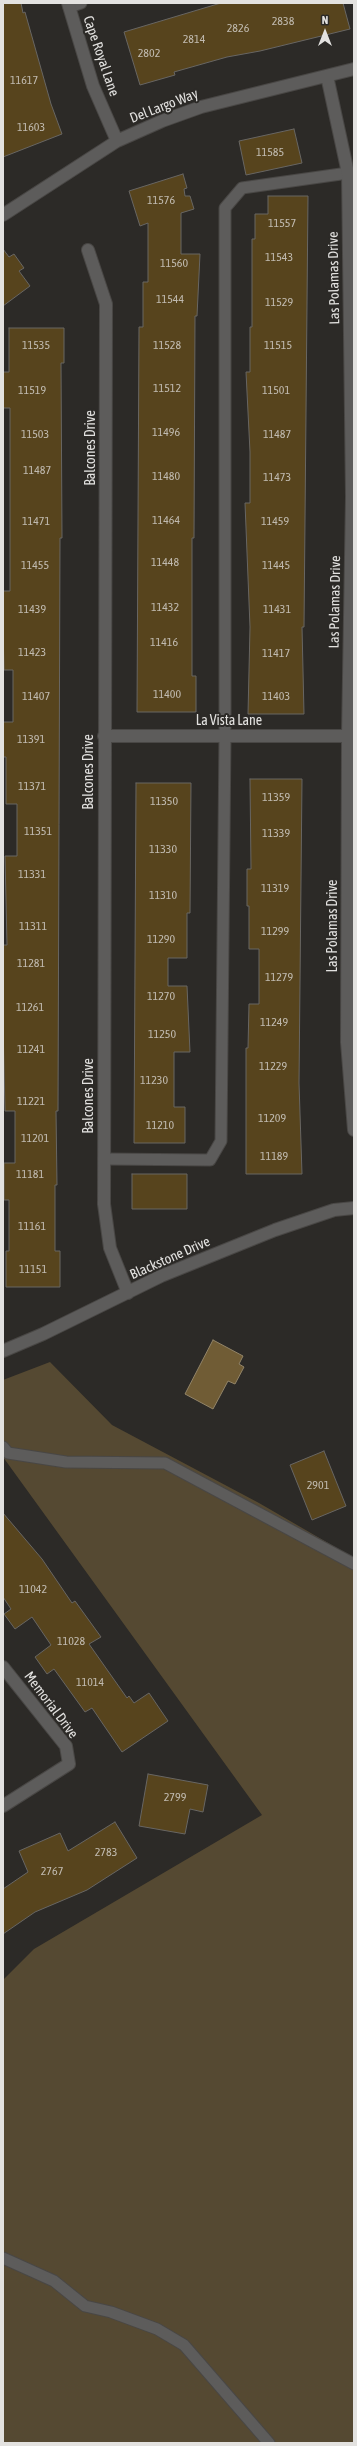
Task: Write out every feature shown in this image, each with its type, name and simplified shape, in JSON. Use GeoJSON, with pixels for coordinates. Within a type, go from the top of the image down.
{"type":"FeatureCollection","features":[{"type":"Feature","properties":{"kind":"street","name":"Cape Royal Lane"},"geometry":{"type":"LineString","coordinates":[[68,5],[93,86],[117,141]]}},
{"type":"Feature","properties":{"kind":"street","name":"Del Largo Way"},"geometry":{"type":"LineString","coordinates":[[3,215],[117,141],[201,107],[354,69]]}},
{"type":"Feature","properties":{"kind":"street","name":"Las Polamas Drive"},"geometry":{"type":"LineString","coordinates":[[327,76],[351,174],[353,497],[347,1042],[354,1130]]}},
{"type":"Feature","properties":{"kind":"street","name":"Balcones Drive"},"geometry":{"type":"LineString","coordinates":[[88,250],[106,304],[104,1204],[110,1248],[128,1293]]}},
{"type":"Feature","properties":{"kind":"street","name":"La Vista Lane"},"geometry":{"type":"LineString","coordinates":[[104,736],[351,736]]}},
{"type":"Feature","properties":{"kind":"street","name":"Blackstone Drive"},"geometry":{"type":"LineString","coordinates":[[3,1351],[43,1334],[161,1276],[275,1230],[334,1210],[354,1208]]}},
{"type":"Feature","properties":{"kind":"street","name":"Memorial Drive"},"geometry":{"type":"LineString","coordinates":[[3,1667],[66,1746],[69,1764],[3,1806]]}},
{"type":"Feature","properties":{"kind":"lane"},"geometry":{"type":"LineString","coordinates":[[68,5],[81,3]]}},
{"type":"Feature","properties":{"kind":"lane"},"geometry":{"type":"LineString","coordinates":[[104,1159],[210,1160],[222,1141],[225,736],[225,208],[242,188],[351,174]]}},
{"type":"Feature","properties":{"kind":"lane"},"geometry":{"type":"LineString","coordinates":[[3,1447],[8,1453],[66,1462],[165,1463],[354,1564]]}},
{"type":"Feature","properties":{"kind":"lane"},"geometry":{"type":"LineString","coordinates":[[3,2258],[54,2281],[85,2306],[111,2312],[157,2330],[184,2345],[269,2443]]}},
{"type":"Feature","properties":{"kind":"shaded area"},"geometry":{"type":"Polygon","coordinates":[[[213,1340],[243,1356],[239,1364],[244,1367],[235,1384],[228,1381],[213,1409],[185,1394],[213,1340]]]}},
{"type":"Feature","properties":{"kind":"shaded area"},"geometry":{"type":"Polygon","coordinates":[[[50,1362],[112,1425],[259,1503],[354,1558],[354,2443],[3,2443],[3,1980],[34,1949],[262,1815],[3,1457],[3,1380],[50,1362]]]}},
{"type":"Feature","properties":{"kind":"building"},"geometry":{"type":"Polygon","coordinates":[[[3,3],[21,3],[23,13],[25,12],[51,104],[62,134],[3,157],[3,3]]]}},
{"type":"Feature","properties":{"kind":"building"},"geometry":{"type":"Polygon","coordinates":[[[221,3],[343,3],[350,29],[260,51],[227,57],[174,72],[175,75],[140,85],[124,32],[221,3]]]}},
{"type":"Feature","properties":{"kind":"building"},"geometry":{"type":"Polygon","coordinates":[[[294,129],[302,163],[246,175],[239,141],[294,129]]]}},
{"type":"Feature","properties":{"kind":"building"},"geometry":{"type":"Polygon","coordinates":[[[183,174],[187,188],[184,189],[185,196],[190,196],[194,209],[181,213],[181,254],[200,254],[197,316],[195,316],[194,538],[192,538],[192,676],[196,676],[196,712],[137,712],[139,327],[143,327],[143,282],[148,282],[148,223],[140,226],[129,191],[183,174]]]}},
{"type":"Feature","properties":{"kind":"building"},"geometry":{"type":"Polygon","coordinates":[[[268,196],[308,196],[304,627],[302,627],[304,714],[248,714],[250,627],[245,503],[250,503],[250,452],[246,372],[250,372],[250,327],[252,327],[252,239],[255,239],[255,214],[268,214],[268,196]]]}},
{"type":"Feature","properties":{"kind":"building"},"geometry":{"type":"Polygon","coordinates":[[[3,249],[9,257],[14,254],[24,268],[19,271],[30,286],[3,306],[3,249]]]}},
{"type":"Feature","properties":{"kind":"building"},"geometry":{"type":"Polygon","coordinates":[[[9,328],[64,328],[64,363],[61,363],[62,538],[60,538],[58,1111],[56,1111],[57,1185],[55,1185],[55,1251],[60,1251],[60,1287],[6,1287],[6,1251],[9,1251],[9,1200],[4,1200],[4,1163],[15,1163],[15,1111],[5,1111],[3,945],[7,945],[5,856],[17,856],[17,804],[6,804],[6,757],[3,757],[3,722],[13,722],[13,670],[4,670],[3,627],[3,591],[10,591],[10,408],[3,408],[3,372],[9,372],[9,328]]]}},
{"type":"Feature","properties":{"kind":"building"},"geometry":{"type":"Polygon","coordinates":[[[250,779],[302,779],[299,1083],[302,1174],[246,1174],[246,1048],[248,1048],[249,1004],[259,1004],[259,949],[249,949],[249,906],[247,906],[247,869],[251,869],[250,779]]]}},
{"type":"Feature","properties":{"kind":"building"},"geometry":{"type":"Polygon","coordinates":[[[136,783],[191,783],[190,913],[187,913],[187,958],[168,958],[168,986],[187,986],[190,1052],[174,1052],[174,1107],[185,1107],[185,1143],[134,1143],[136,783]]]}},
{"type":"Feature","properties":{"kind":"building"},"geometry":{"type":"Polygon","coordinates":[[[132,1174],[187,1174],[187,1209],[132,1209],[132,1174]]]}},
{"type":"Feature","properties":{"kind":"building"},"geometry":{"type":"Polygon","coordinates":[[[324,1451],[346,1506],[312,1520],[290,1465],[324,1451]]]}},
{"type":"Feature","properties":{"kind":"building"},"geometry":{"type":"Polygon","coordinates":[[[3,1513],[42,1559],[72,1603],[75,1601],[101,1637],[89,1644],[127,1698],[129,1696],[134,1703],[149,1693],[168,1721],[122,1752],[92,1708],[85,1712],[54,1669],[47,1674],[35,1657],[51,1645],[32,1617],[15,1629],[4,1614],[11,1609],[3,1597],[3,1513]]]}},
{"type":"Feature","properties":{"kind":"building"},"geometry":{"type":"Polygon","coordinates":[[[148,1774],[208,1785],[203,1812],[190,1809],[185,1834],[139,1826],[148,1774]]]}},
{"type":"Feature","properties":{"kind":"building"},"geometry":{"type":"Polygon","coordinates":[[[115,1822],[137,1858],[87,1890],[35,1912],[3,1934],[3,1889],[28,1872],[19,1851],[60,1833],[68,1851],[115,1822]]]}}]}
